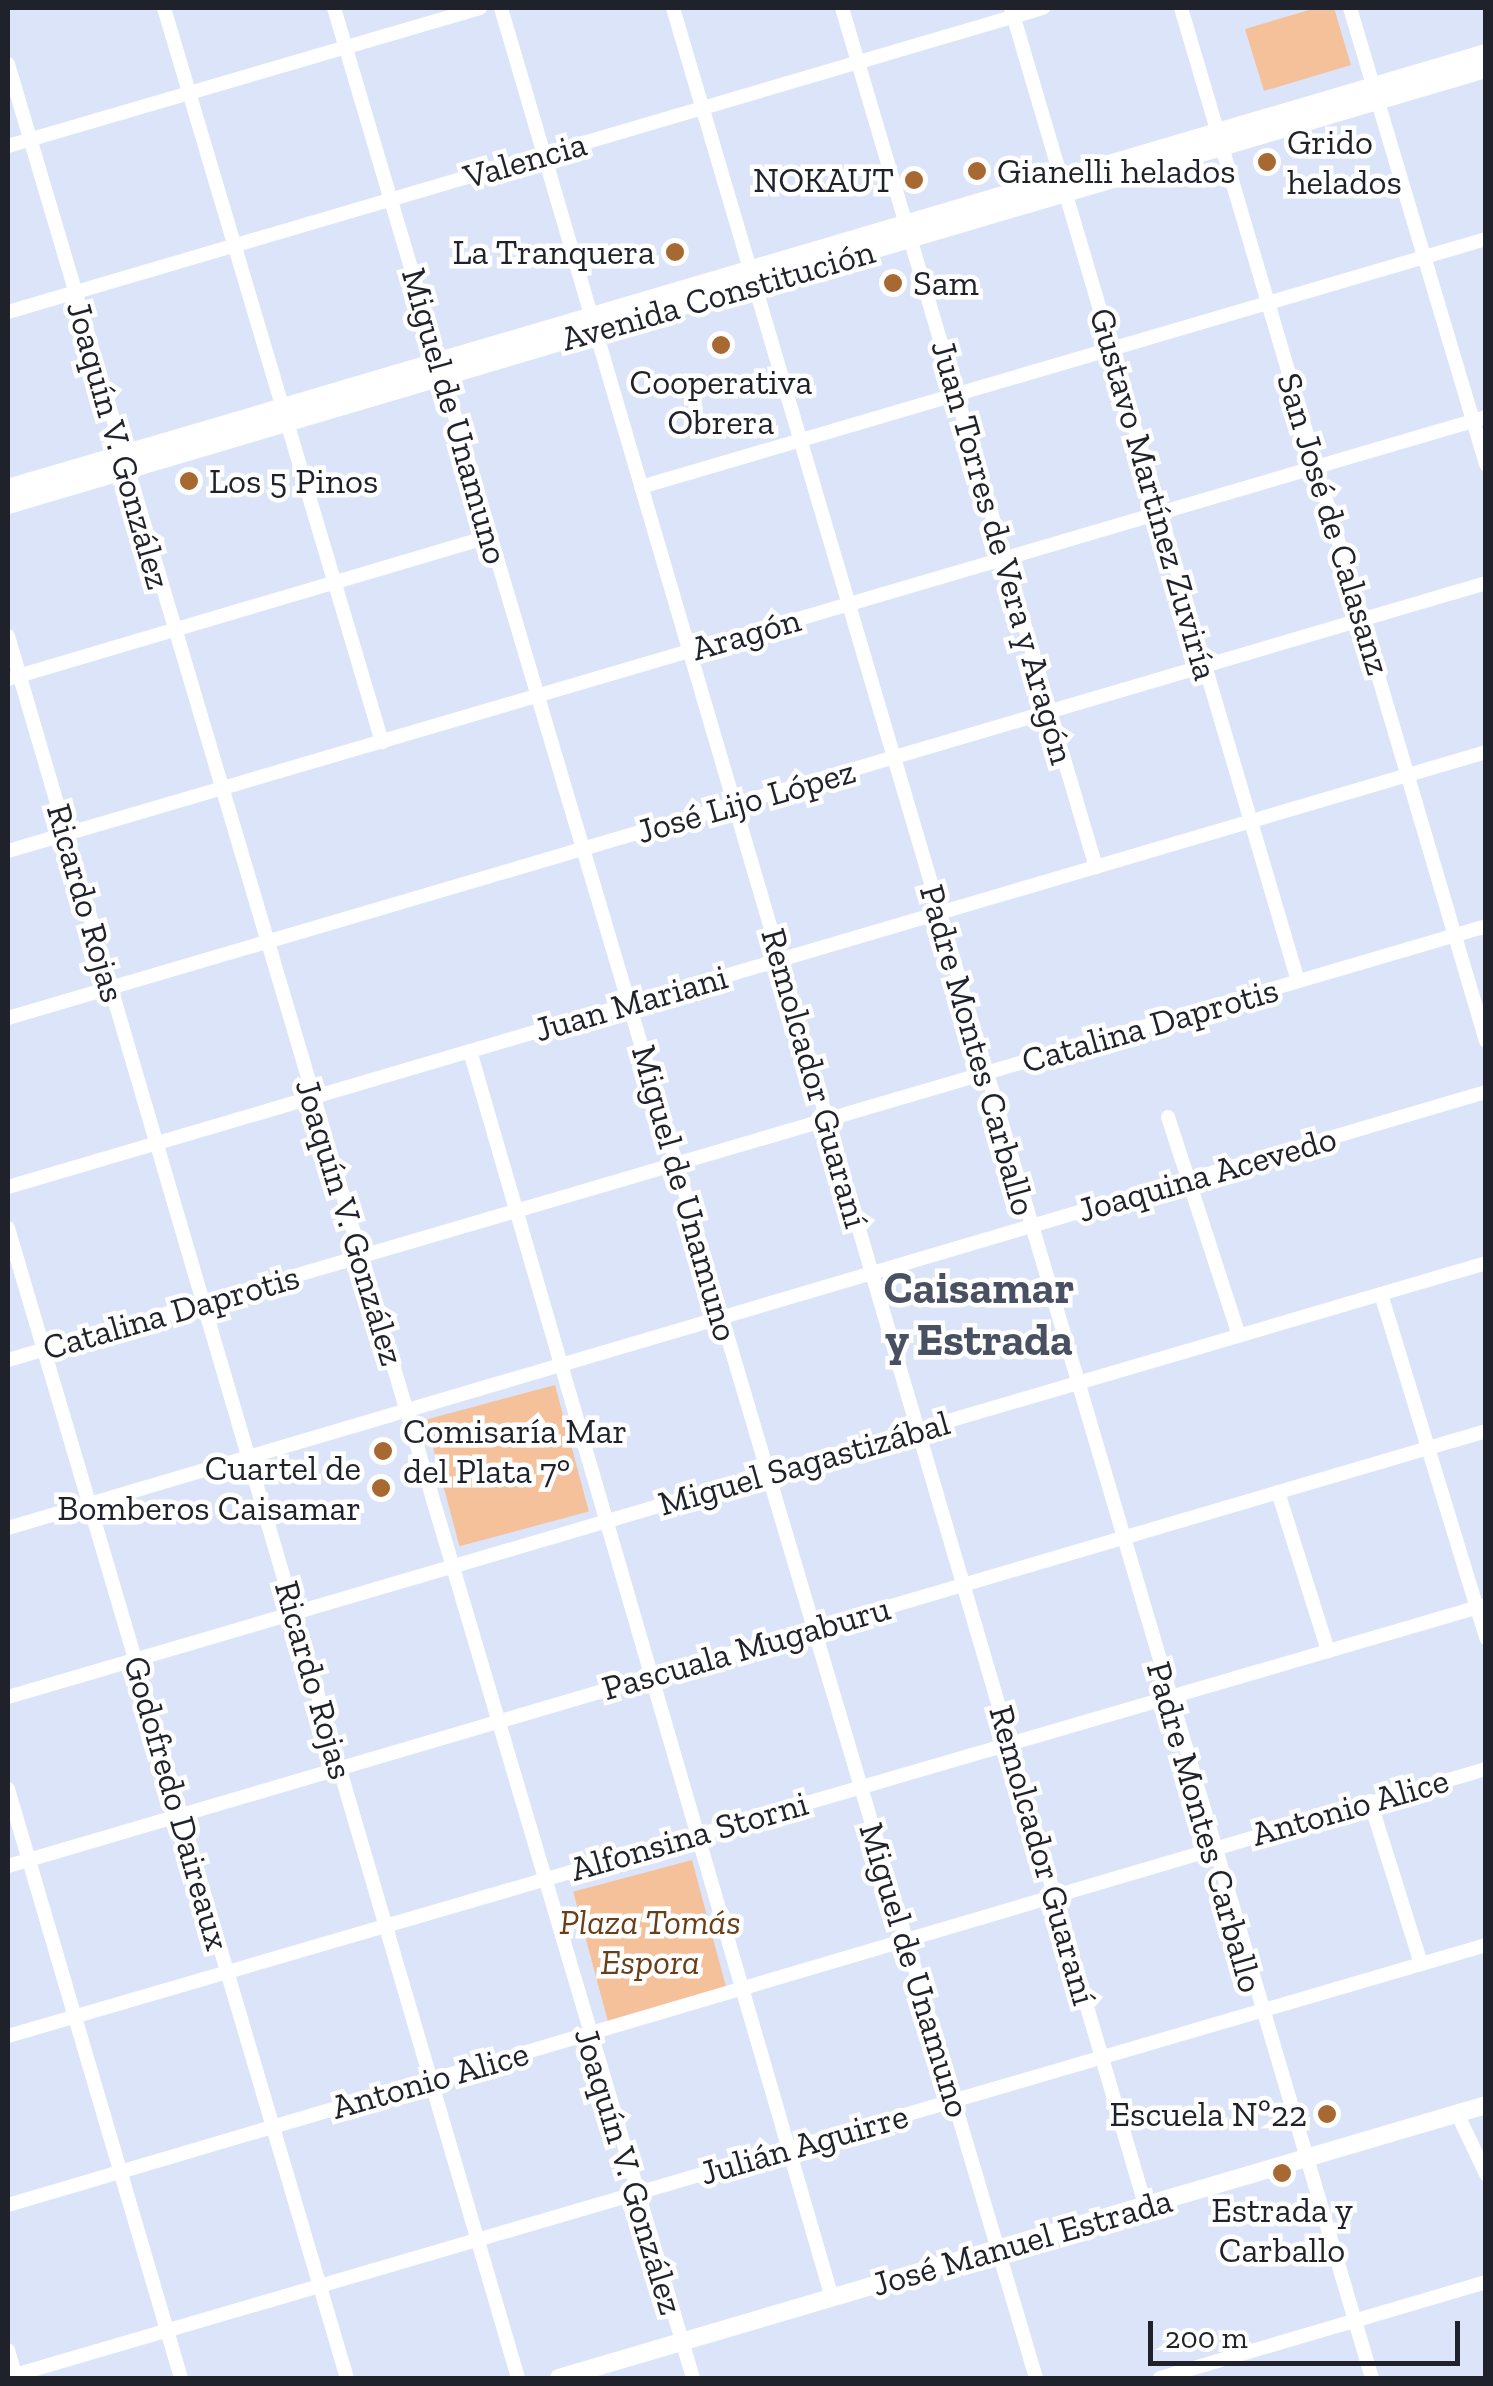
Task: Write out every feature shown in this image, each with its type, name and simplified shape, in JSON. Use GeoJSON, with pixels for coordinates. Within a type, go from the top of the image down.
{"type":"FeatureCollection","features":[{"type":"Feature","properties":{"kind":"main road","name":"Avenida Constitución"},"geometry":{"type":"LineString","coordinates":[[8,488],[124,462],[284,415],[1376,93],[1486,53]]}},
{"type":"Feature","properties":{"kind":"main road","name":"Avenida Constitución"},"geometry":{"type":"LineString","coordinates":[[1376,93],[1486,69]]}},
{"type":"Feature","properties":{"kind":"main road","name":"Avenida Constitución"},"geometry":{"type":"LineString","coordinates":[[8,505],[124,462]]}},
{"type":"Feature","properties":{"kind":"main road","name":"José Manuel Estrada"},"geometry":{"type":"LineString","coordinates":[[559,2378],[1486,2105]]}},
{"type":"Feature","properties":{"kind":"street"},"geometry":{"type":"LineString","coordinates":[[164,8],[382,742]]}},
{"type":"Feature","properties":{"kind":"street","name":"Miguel de Unamuno"},"geometry":{"type":"LineString","coordinates":[[334,8],[1036,2378]]}},
{"type":"Feature","properties":{"kind":"street"},"geometry":{"type":"LineString","coordinates":[[8,146],[480,8]]}},
{"type":"Feature","properties":{"kind":"street","name":"Remolcador Guaraní"},"geometry":{"type":"LineString","coordinates":[[501,8],[1146,2205]]}},
{"type":"Feature","properties":{"kind":"street","name":"Padre Montes Carballo"},"geometry":{"type":"LineString","coordinates":[[673,8],[1211,1848],[1372,2378]]}},
{"type":"Feature","properties":{"kind":"street","name":"Juan Torres de Vera y Aragón"},"geometry":{"type":"LineString","coordinates":[[842,8],[1096,867]]}},
{"type":"Feature","properties":{"kind":"street","name":"Valencia"},"geometry":{"type":"LineString","coordinates":[[8,312],[858,62],[1012,12],[1042,8]]}},
{"type":"Feature","properties":{"kind":"street","name":"San José de Calasanz"},"geometry":{"type":"LineString","coordinates":[[1182,8],[1486,1041]]}},
{"type":"Feature","properties":{"kind":"street"},"geometry":{"type":"LineString","coordinates":[[1350,8],[1424,257],[1479,419],[1486,465]]}},
{"type":"Feature","properties":{"kind":"street","name":"Gustavo Martínez Zuviría"},"geometry":{"type":"LineString","coordinates":[[1012,12],[1298,982]]}},
{"type":"Feature","properties":{"kind":"street","name":"Joaquín V. González"},"geometry":{"type":"LineString","coordinates":[[8,64],[406,1410],[448,1567],[693,2378]]}},
{"type":"Feature","properties":{"kind":"street"},"geometry":{"type":"LineString","coordinates":[[642,487],[1486,239]]}},
{"type":"Feature","properties":{"kind":"street","name":"Aragón"},"geometry":{"type":"LineString","coordinates":[[8,850],[1479,419]]}},
{"type":"Feature","properties":{"kind":"street"},"geometry":{"type":"LineString","coordinates":[[13,677],[491,536]]}},
{"type":"Feature","properties":{"kind":"street","name":"José Lijo López"},"geometry":{"type":"LineString","coordinates":[[8,1018],[1486,583]]}},
{"type":"Feature","properties":{"kind":"street","name":"Ricardo Rojas"},"geometry":{"type":"LineString","coordinates":[[8,636],[13,677],[66,834],[518,2378]]}},
{"type":"Feature","properties":{"kind":"street","name":"Juan Mariani"},"geometry":{"type":"LineString","coordinates":[[8,1187],[1486,752]]}},
{"type":"Feature","properties":{"kind":"street","name":"Catalina Daprotis"},"geometry":{"type":"LineString","coordinates":[[8,1360],[1486,926]]}},
{"type":"Feature","properties":{"kind":"street"},"geometry":{"type":"LineString","coordinates":[[470,1051],[693,1836],[832,2298]]}},
{"type":"Feature","properties":{"kind":"street","name":"Joaquina Acevedo"},"geometry":{"type":"LineString","coordinates":[[8,1528],[1486,1092]]}},
{"type":"Feature","properties":{"kind":"street"},"geometry":{"type":"LineString","coordinates":[[1168,1117],[1239,1336]]}},
{"type":"Feature","properties":{"kind":"street","name":"Godofredo Daireaux"},"geometry":{"type":"LineString","coordinates":[[8,1228],[347,2378]]}},
{"type":"Feature","properties":{"kind":"street","name":"Miguel Sagastizábal"},"geometry":{"type":"LineString","coordinates":[[8,1698],[1486,1263]]}},
{"type":"Feature","properties":{"kind":"street"},"geometry":{"type":"LineString","coordinates":[[1381,1294],[1481,1606],[1486,1638]]}},
{"type":"Feature","properties":{"kind":"street","name":"Pascuala Mugaburu"},"geometry":{"type":"LineString","coordinates":[[8,1866],[1486,1431]]}},
{"type":"Feature","properties":{"kind":"street"},"geometry":{"type":"LineString","coordinates":[[1278,1492],[1328,1651]]}},
{"type":"Feature","properties":{"kind":"street","name":"Alfonsina Storni"},"geometry":{"type":"LineString","coordinates":[[8,2036],[1481,1606]]}},
{"type":"Feature","properties":{"kind":"street","name":"Antonio Alice"},"geometry":{"type":"LineString","coordinates":[[8,2205],[1486,1769]]}},
{"type":"Feature","properties":{"kind":"street"},"geometry":{"type":"LineString","coordinates":[[8,1789],[181,2378]]}},
{"type":"Feature","properties":{"kind":"street"},"geometry":{"type":"LineString","coordinates":[[1370,1801],[1421,1964]]}},
{"type":"Feature","properties":{"kind":"street","name":"Julián Aguirre"},"geometry":{"type":"LineString","coordinates":[[13,2377],[1486,1945]]}},
{"type":"Feature","properties":{"kind":"street"},"geometry":{"type":"LineString","coordinates":[[1457,2114],[1486,2174]]}},
{"type":"Feature","properties":{"kind":"street"},"geometry":{"type":"LineString","coordinates":[[1160,2378],[1486,2282]]}},
{"type":"Feature","properties":{"kind":"street"},"geometry":{"type":"LineString","coordinates":[[8,2350],[13,2377]]}},
{"type":"Feature","properties":{"kind":"green space"},"geometry":{"type":"Polygon","coordinates":[[[1316,8],[1334,8],[1351,65],[1264,91],[1245,29],[1316,8]]]}},
{"type":"Feature","properties":{"kind":"green space"},"geometry":{"type":"Polygon","coordinates":[[[555,1385],[589,1512],[459,1546],[426,1420],[555,1385]]]}},
{"type":"Feature","properties":{"kind":"green space","name":"Plaza Tomás Espora"},"geometry":{"type":"Polygon","coordinates":[[[692,1860],[727,1991],[608,2023],[573,1892],[692,1860]]]}},
{"type":"Feature","properties":{"kind":"place","name":"Grido helados"},"geometry":{"type":"Point","coordinates":[1267,162]}},
{"type":"Feature","properties":{"kind":"place","name":"Gianelli helados"},"geometry":{"type":"Point","coordinates":[977,171]}},
{"type":"Feature","properties":{"kind":"place","name":"NOKAUT"},"geometry":{"type":"Point","coordinates":[914,180]}},
{"type":"Feature","properties":{"kind":"place","name":"La Tranquera"},"geometry":{"type":"Point","coordinates":[675,252]}},
{"type":"Feature","properties":{"kind":"place","name":"Sam"},"geometry":{"type":"Point","coordinates":[893,283]}},
{"type":"Feature","properties":{"kind":"place","name":"Cooperativa Obrera"},"geometry":{"type":"Point","coordinates":[721,345]}},
{"type":"Feature","properties":{"kind":"place","name":"Los 5 Pinos"},"geometry":{"type":"Point","coordinates":[189,481]}},
{"type":"Feature","properties":{"kind":"place","name":"Comisaría Mar del Plata 7°"},"geometry":{"type":"Point","coordinates":[383,1451]}},
{"type":"Feature","properties":{"kind":"place","name":"Cuartel de Bomberos Caisamar"},"geometry":{"type":"Point","coordinates":[381,1488]}},
{"type":"Feature","properties":{"kind":"place","name":"Escuela Nº22"},"geometry":{"type":"Point","coordinates":[1327,2114]}},
{"type":"Feature","properties":{"kind":"place","name":"Estrada y Carballo"},"geometry":{"type":"Point","coordinates":[1282,2173]}},
{"type":"Feature","properties":{"kind":"district","name":"Caisamar y Estrada"},"geometry":{"type":"Point","coordinates":[979,1315]}}]}
